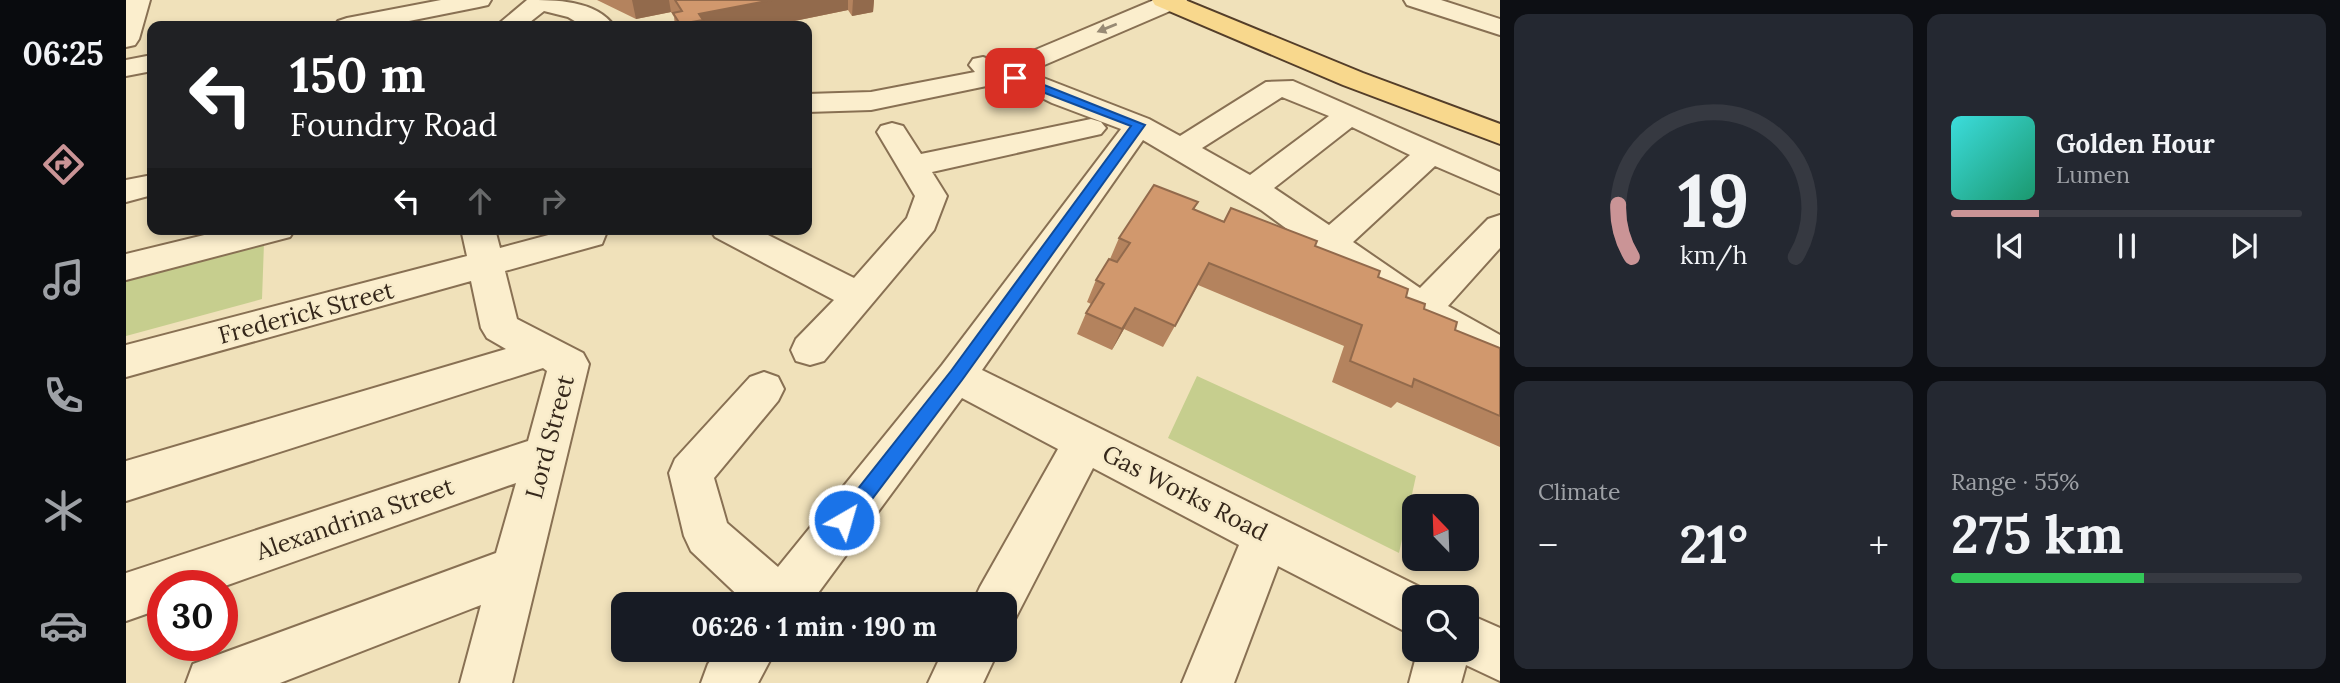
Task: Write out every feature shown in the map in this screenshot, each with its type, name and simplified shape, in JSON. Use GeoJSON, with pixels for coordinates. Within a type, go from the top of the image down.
{"type":"FeatureCollection","features":[{"type":"Feature","properties":{"kind":"main road"},"geometry":{"type":"LineString","coordinates":[[1203,0],[1300,42],[1419,102]]}},
{"type":"Feature","properties":{"kind":"main road"},"geometry":{"type":"LineString","coordinates":[[1170,1],[1353,79],[1500,135]]}},
{"type":"Feature","properties":{"kind":"street"},"geometry":{"type":"LineString","coordinates":[[999,71],[1124,0]]}},
{"type":"Feature","properties":{"kind":"street"},"geometry":{"type":"LineString","coordinates":[[1416,0],[1500,27]]}},
{"type":"Feature","properties":{"kind":"street"},"geometry":{"type":"LineString","coordinates":[[373,21],[478,1]]}},
{"type":"Feature","properties":{"kind":"street"},"geometry":{"type":"LineString","coordinates":[[516,21],[542,1],[577,12],[592,21]]}},
{"type":"Feature","properties":{"kind":"street"},"geometry":{"type":"LineString","coordinates":[[812,103],[871,101],[999,71],[1170,1]]}},
{"type":"Feature","properties":{"kind":"street"},"geometry":{"type":"LineString","coordinates":[[126,39],[133,3]]}},
{"type":"Feature","properties":{"kind":"street"},"geometry":{"type":"LineString","coordinates":[[126,68],[147,64]]}},
{"type":"Feature","properties":{"kind":"street"},"geometry":{"type":"LineString","coordinates":[[999,71],[1139,125],[1251,190],[1423,309],[1500,354]]}},
{"type":"Feature","properties":{"kind":"street"},"geometry":{"type":"LineString","coordinates":[[1180,149],[1276,88],[1293,89],[1500,184]]}},
{"type":"Feature","properties":{"kind":"street"},"geometry":{"type":"LineString","coordinates":[[1251,190],[1349,115]]}},
{"type":"Feature","properties":{"kind":"street"},"geometry":{"type":"LineString","coordinates":[[790,592],[957,376],[1139,125]]}},
{"type":"Feature","properties":{"kind":"street"},"geometry":{"type":"LineString","coordinates":[[913,166],[1059,148],[1091,128]]}},
{"type":"Feature","properties":{"kind":"street"},"geometry":{"type":"LineString","coordinates":[[810,350],[922,222],[931,197],[892,132]]}},
{"type":"Feature","properties":{"kind":"street"},"geometry":{"type":"LineString","coordinates":[[1330,243],[1432,152]]}},
{"type":"Feature","properties":{"kind":"street"},"geometry":{"type":"LineString","coordinates":[[126,191],[147,186]]}},
{"type":"Feature","properties":{"kind":"street"},"geometry":{"type":"LineString","coordinates":[[1423,309],[1500,227]]}},
{"type":"Feature","properties":{"kind":"street"},"geometry":{"type":"LineString","coordinates":[[126,267],[254,235]]}},
{"type":"Feature","properties":{"kind":"street","name":"Frederick Street"},"geometry":{"type":"LineString","coordinates":[[126,361],[482,247],[590,235]]}},
{"type":"Feature","properties":{"kind":"street"},"geometry":{"type":"LineString","coordinates":[[739,235],[859,297]]}},
{"type":"Feature","properties":{"kind":"street","name":"Lord Street"},"geometry":{"type":"LineString","coordinates":[[482,247],[500,328],[569,364],[486,683]]}},
{"type":"Feature","properties":{"kind":"street"},"geometry":{"type":"LineString","coordinates":[[126,481],[546,352]]}},
{"type":"Feature","properties":{"kind":"street","name":"Gas Works Road"},"geometry":{"type":"LineString","coordinates":[[957,376],[1402,605]]}},
{"type":"Feature","properties":{"kind":"street"},"geometry":{"type":"LineString","coordinates":[[764,389],[691,472],[707,536],[769,592]]}},
{"type":"Feature","properties":{"kind":"street"},"geometry":{"type":"LineString","coordinates":[[1004,592],[1086,442]]}},
{"type":"Feature","properties":{"kind":"street","name":"Alexandrina Street"},"geometry":{"type":"LineString","coordinates":[[126,597],[545,454]]}},
{"type":"Feature","properties":{"kind":"street"},"geometry":{"type":"LineString","coordinates":[[1208,683],[1266,535]]}},
{"type":"Feature","properties":{"kind":"street"},"geometry":{"type":"LineString","coordinates":[[212,683],[516,569]]}},
{"type":"Feature","properties":{"kind":"street"},"geometry":{"type":"LineString","coordinates":[[1479,644],[1500,655]]}},
{"type":"Feature","properties":{"kind":"street"},"geometry":{"type":"LineString","coordinates":[[727,683],[741,662]]}},
{"type":"Feature","properties":{"kind":"street"},"geometry":{"type":"LineString","coordinates":[[954,683],[965,662]]}},
{"type":"Feature","properties":{"kind":"street"},"geometry":{"type":"LineString","coordinates":[[1435,683],[1441,662]]}},
{"type":"Feature","properties":{"kind":"green space"},"geometry":{"type":"Polygon","coordinates":[[[264,243],[262,299],[126,336],[126,277],[264,243]]]}},
{"type":"Feature","properties":{"kind":"green space"},"geometry":{"type":"Polygon","coordinates":[[[1197,376],[1416,476],[1412,494],[1402,494],[1402,539],[1399,553],[1168,438],[1197,376]]]}},
{"type":"Feature","properties":{"kind":"building"},"geometry":{"type":"Polygon","coordinates":[[[675,0],[772,0],[699,14],[703,20],[697,21],[678,21],[673,13],[682,11],[675,0]]]}},
{"type":"Feature","properties":{"kind":"building"},"geometry":{"type":"Polygon","coordinates":[[[1154,185],[1198,202],[1193,209],[1224,222],[1231,208],[1317,241],[1315,246],[1380,271],[1378,277],[1408,289],[1406,297],[1425,304],[1424,309],[1457,322],[1455,330],[1500,348],[1500,416],[1414,379],[1412,387],[1350,361],[1362,325],[1209,263],[1175,326],[1135,308],[1122,329],[1086,313],[1104,284],[1096,280],[1109,259],[1117,262],[1130,243],[1119,238],[1154,185]]]}},
{"type":"Feature","properties":{"kind":"route"},"geometry":{"type":"LineString","coordinates":[[844,520],[957,376],[1139,125],[1062,97],[1029,81],[1015,78]]}}]}
